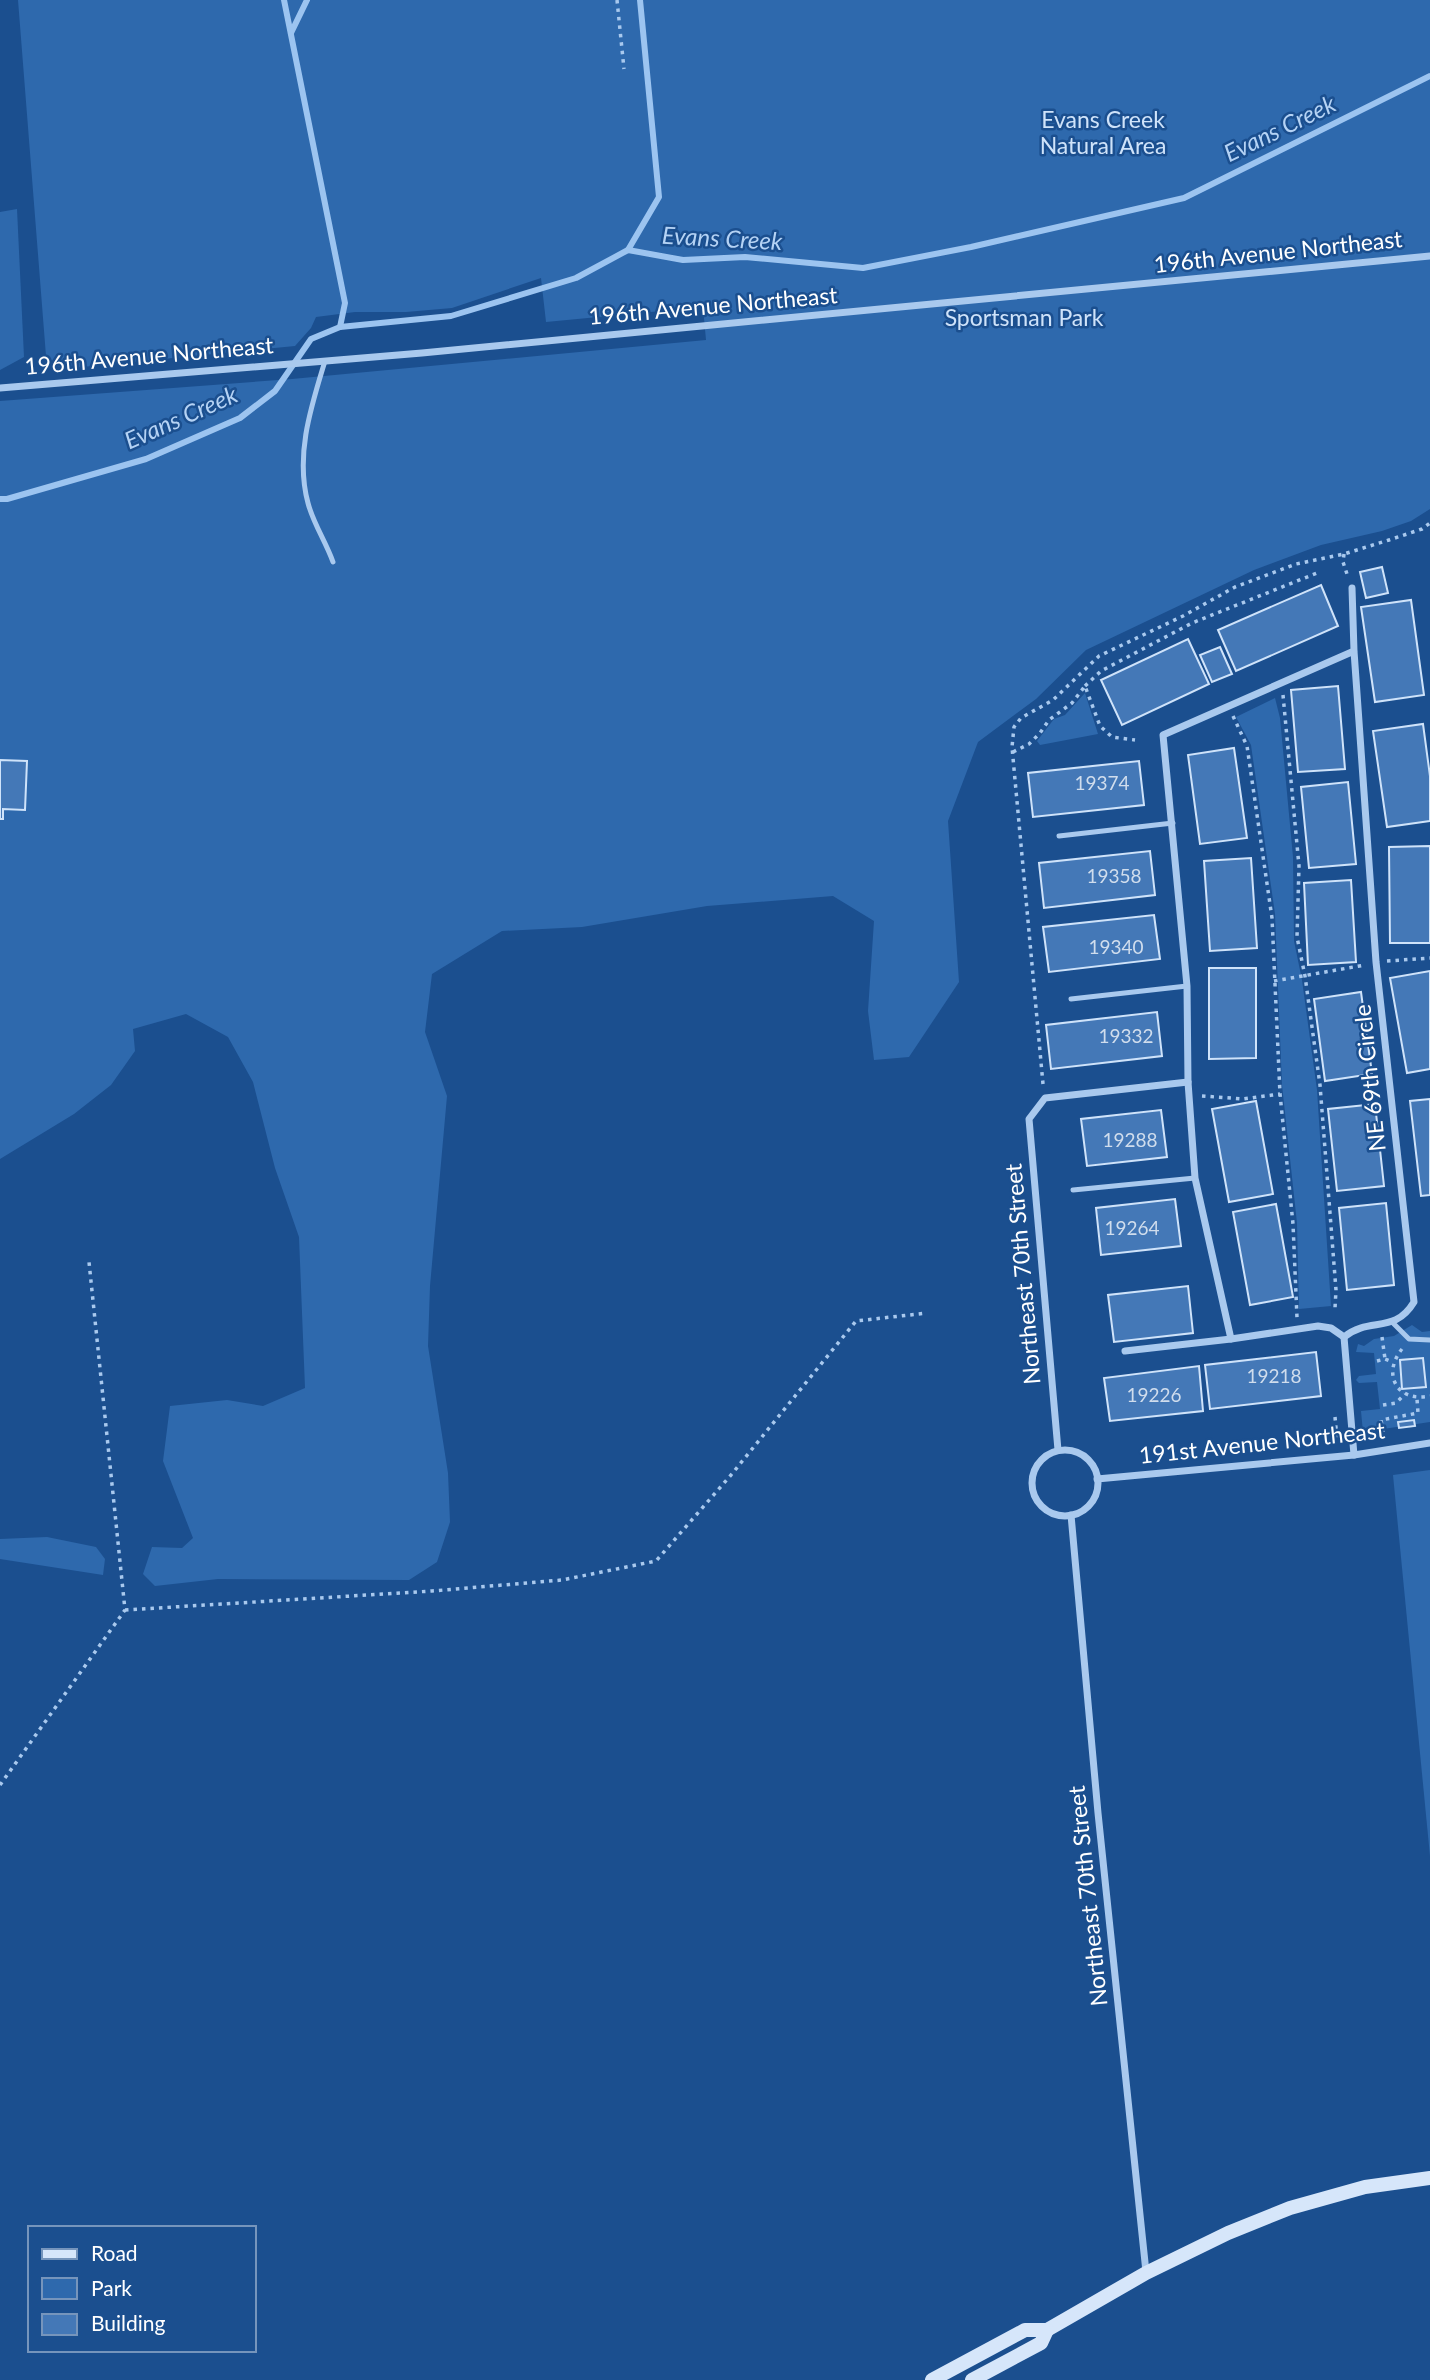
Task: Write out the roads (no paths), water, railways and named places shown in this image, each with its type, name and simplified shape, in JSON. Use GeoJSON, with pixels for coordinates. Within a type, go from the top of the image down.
{"type":"FeatureCollection","features":[{"type":"Feature","properties":{"kind":"street","name":"196th Avenue Northeast"},"geometry":{"type":"LineString","coordinates":[[0,388],[325,361],[1430,256]]}},
{"type":"Feature","properties":{"kind":"street","name":"NE 69th Circle"},"geometry":{"type":"LineString","coordinates":[[1352,589],[1376,962],[1414,1302],[1406,1315],[1392,1322]]}},
{"type":"Feature","properties":{"kind":"street"},"geometry":{"type":"LineString","coordinates":[[1231,1339],[1195,1178],[1188,1082],[1187,986],[1163,734],[1354,650]]}},
{"type":"Feature","properties":{"kind":"street","name":"Northeast 70th Street"},"geometry":{"type":"LineString","coordinates":[[1058,1450],[1029,1119],[1044,1099],[1188,1082]]}},
{"type":"Feature","properties":{"kind":"street"},"geometry":{"type":"LineString","coordinates":[[1343,1337],[1361,1327],[1392,1322]]}},
{"type":"Feature","properties":{"kind":"street"},"geometry":{"type":"LineString","coordinates":[[1125,1351],[1231,1339],[1297,1328],[1331,1328],[1343,1337],[1354,1455]]}},
{"type":"Feature","properties":{"kind":"street","name":"191st Avenue Northeast"},"geometry":{"type":"LineString","coordinates":[[1097,1479],[1354,1455],[1430,1443]]}},
{"type":"Feature","properties":{"kind":"street"},"geometry":{"type":"LineString","coordinates":[[1058,1450],[1076,1451],[1084,1456],[1095,1470],[1097,1479],[1091,1502],[1071,1515],[1045,1509],[1034,1494],[1032,1485],[1036,1467],[1042,1459],[1058,1450]]}},
{"type":"Feature","properties":{"kind":"street","name":"Northeast 70th Street"},"geometry":{"type":"LineString","coordinates":[[1071,1515],[1146,2273]]}},
{"type":"Feature","properties":{"kind":"street"},"geometry":{"type":"LineString","coordinates":[[932,2380],[1024,2330],[1047,2330],[1146,2273],[1216,2239],[1290,2208],[1365,2187],[1430,2178]]}},
{"type":"Feature","properties":{"kind":"street"},"geometry":{"type":"LineString","coordinates":[[972,2380],[1041,2343],[1047,2330]]}},
{"type":"Feature","properties":{"kind":"lane"},"geometry":{"type":"LineString","coordinates":[[325,361],[312,404],[301,462],[308,504],[333,562]]}},
{"type":"Feature","properties":{"kind":"lane"},"geometry":{"type":"LineString","coordinates":[[1059,836],[1173,823]]}},
{"type":"Feature","properties":{"kind":"lane"},"geometry":{"type":"LineString","coordinates":[[1071,999],[1187,986]]}},
{"type":"Feature","properties":{"kind":"lane"},"geometry":{"type":"LineString","coordinates":[[1073,1190],[1195,1178]]}},
{"type":"Feature","properties":{"kind":"lane"},"geometry":{"type":"LineString","coordinates":[[1392,1322],[1409,1339],[1420,1342],[1430,1340]]}},
{"type":"Feature","properties":{"kind":"waterway"},"geometry":{"type":"LineString","coordinates":[[284,0],[345,303],[340,327]]}},
{"type":"Feature","properties":{"kind":"waterway"},"geometry":{"type":"LineString","coordinates":[[291,33],[307,0]]}},
{"type":"Feature","properties":{"kind":"waterway"},"geometry":{"type":"LineString","coordinates":[[628,250],[659,197],[640,0]]}},
{"type":"Feature","properties":{"kind":"waterway","name":"Evans Creek"},"geometry":{"type":"LineString","coordinates":[[0,499],[146,459],[240,418],[275,391],[311,339],[340,327],[451,316],[576,278],[628,250],[683,260],[745,257],[863,268],[971,247],[1184,198],[1430,76]]}},
{"type":"Feature","properties":{"kind":"park label","name":"Evans Creek Natural Area"},"geometry":{"type":"Point","coordinates":[1103,133]}},
{"type":"Feature","properties":{"kind":"park label","name":"Sportsman Park"},"geometry":{"type":"Point","coordinates":[1024,318]}}]}
